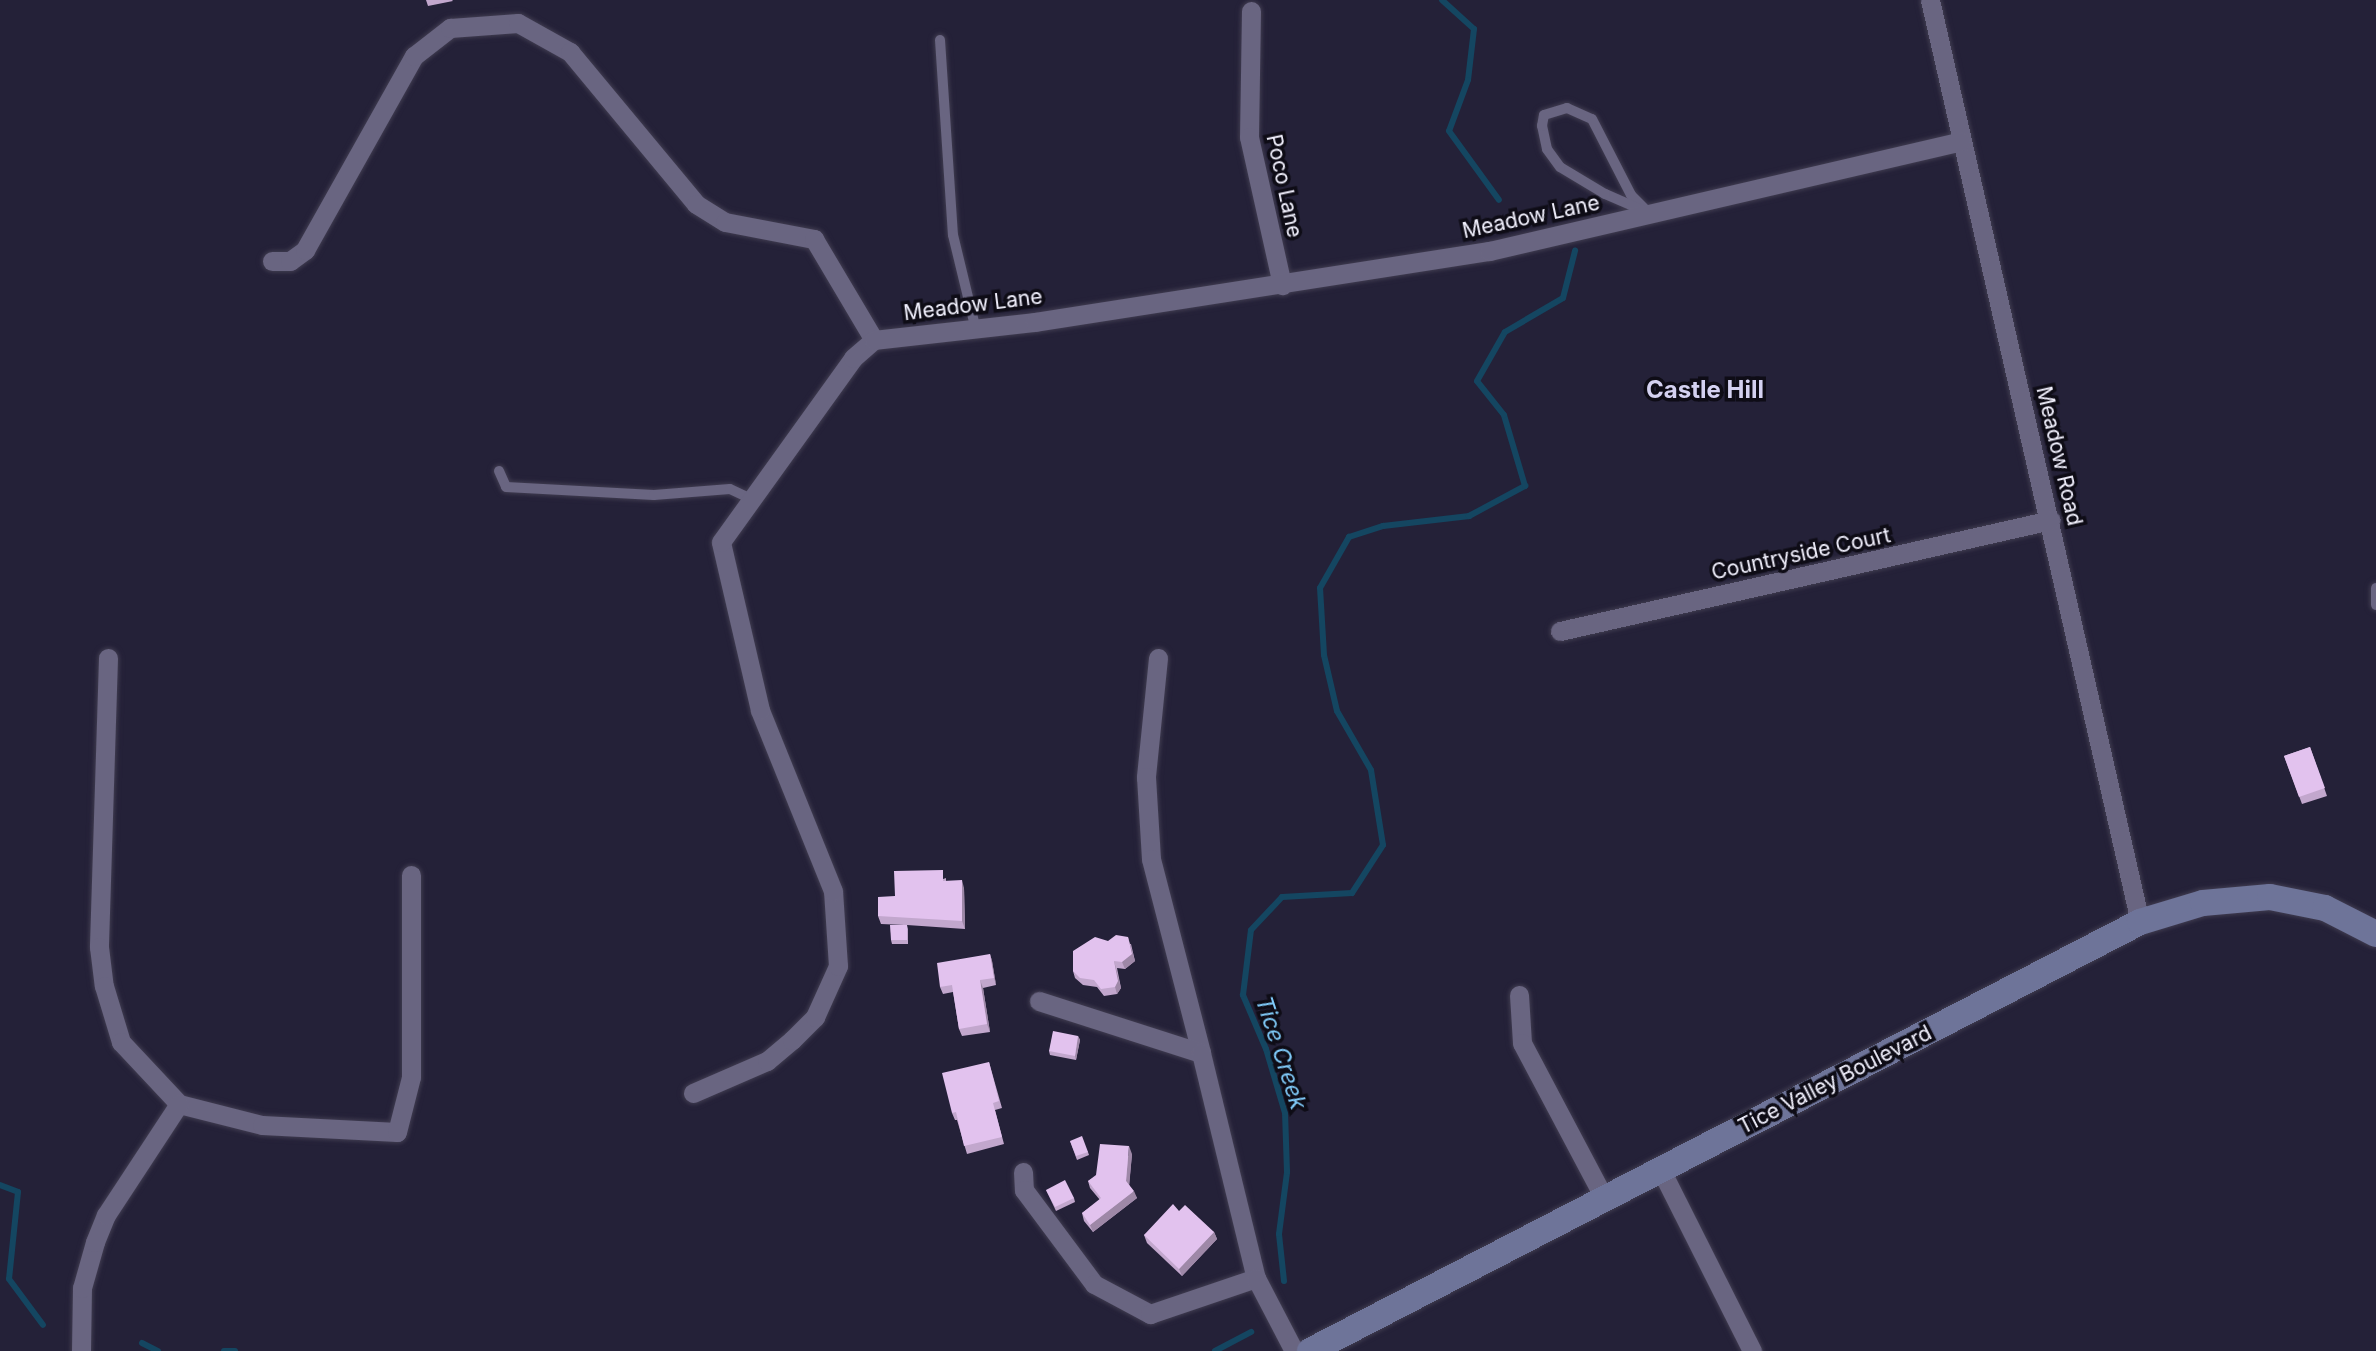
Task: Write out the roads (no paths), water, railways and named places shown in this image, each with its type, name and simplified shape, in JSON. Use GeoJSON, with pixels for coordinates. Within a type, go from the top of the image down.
{"type":"FeatureCollection","features":[{"type":"Feature","properties":{"kind":"street","name":"Meadow Road"},"geometry":{"type":"LineString","coordinates":[[1930,0],[1960,141],[2051,520],[2140,922]]}},
{"type":"Feature","properties":{"kind":"street","name":"Poco Lane"},"geometry":{"type":"LineString","coordinates":[[1251,11],[1249,137],[1282,285]]}},
{"type":"Feature","properties":{"kind":"street"},"geometry":{"type":"LineString","coordinates":[[272,261],[290,261],[305,250],[349,176],[414,56],[450,28],[518,23],[570,52],[696,204],[724,222],[814,239],[874,340],[853,358],[720,542],[760,710],[833,891],[840,949],[833,986],[815,1017],[766,1060],[693,1093]]}},
{"type":"Feature","properties":{"kind":"street","name":"Meadow Lane"},"geometry":{"type":"LineString","coordinates":[[874,340],[975,326],[1035,322],[1489,251],[1960,141]]}},
{"type":"Feature","properties":{"kind":"street","name":"Countryside Court"},"geometry":{"type":"LineString","coordinates":[[1560,631],[2051,520]]}},
{"type":"Feature","properties":{"kind":"street"},"geometry":{"type":"LineString","coordinates":[[108,658],[99,947],[110,1014],[121,1042],[179,1104],[262,1125],[397,1132],[411,1077],[411,875]]}},
{"type":"Feature","properties":{"kind":"street"},"geometry":{"type":"LineString","coordinates":[[1158,658],[1146,777],[1151,859],[1256,1278],[1294,1351]]}},
{"type":"Feature","properties":{"kind":"street","name":"Tice Valley Boulevard"},"geometry":{"type":"LineString","coordinates":[[1310,1351],[2140,922],[2203,903],[2270,897],[2325,908],[2376,934]]}},
{"type":"Feature","properties":{"kind":"street"},"geometry":{"type":"LineString","coordinates":[[1519,995],[1522,1043],[1604,1198]]}},
{"type":"Feature","properties":{"kind":"street"},"geometry":{"type":"LineString","coordinates":[[1039,1001],[1201,1053]]}},
{"type":"Feature","properties":{"kind":"street"},"geometry":{"type":"LineString","coordinates":[[81,1351],[82,1288],[95,1242],[106,1215],[179,1104]]}},
{"type":"Feature","properties":{"kind":"street"},"geometry":{"type":"LineString","coordinates":[[1661,1170],[1752,1351]]}},
{"type":"Feature","properties":{"kind":"street"},"geometry":{"type":"LineString","coordinates":[[1023,1172],[1024,1189],[1094,1284],[1150,1314],[1256,1278]]}},
{"type":"Feature","properties":{"kind":"lane"},"geometry":{"type":"LineString","coordinates":[[940,40],[953,235],[975,326]]}},
{"type":"Feature","properties":{"kind":"lane"},"geometry":{"type":"LineString","coordinates":[[1567,108],[1592,118],[1631,195],[1649,214],[1605,194],[1560,167],[1547,149],[1544,115],[1567,108]]}},
{"type":"Feature","properties":{"kind":"lane"},"geometry":{"type":"LineString","coordinates":[[499,471],[506,487],[654,495],[730,489],[751,499]]}},
{"type":"Feature","properties":{"kind":"lane"},"geometry":{"type":"LineString","coordinates":[[2376,588],[2376,605]]}},
{"type":"Feature","properties":{"kind":"waterway","name":"Tice Creek"},"geometry":{"type":"LineString","coordinates":[[1442,0],[1474,29],[1468,80],[1449,131],[1499,200]]}},
{"type":"Feature","properties":{"kind":"waterway","name":"Tice Creek"},"geometry":{"type":"LineString","coordinates":[[1284,1281],[1279,1234],[1287,1172],[1285,1113],[1266,1049],[1243,995],[1251,930],[1282,897],[1352,893],[1383,845],[1371,770],[1337,711],[1324,655],[1320,588],[1349,537],[1383,526],[1469,516],[1525,486],[1504,415],[1477,381],[1505,332],[1563,298],[1575,251]]}},
{"type":"Feature","properties":{"kind":"waterway","name":"Tice Creek"},"geometry":{"type":"LineString","coordinates":[[0,1185],[18,1192],[9,1279],[43,1325]]}},
{"type":"Feature","properties":{"kind":"waterway","name":"Tice Creek"},"geometry":{"type":"LineString","coordinates":[[1215,1351],[1251,1332]]}},
{"type":"Feature","properties":{"kind":"waterway","name":"Tice Creek"},"geometry":{"type":"LineString","coordinates":[[142,1343],[158,1351]]}},
{"type":"Feature","properties":{"kind":"waterway","name":"Tice Creek"},"geometry":{"type":"LineString","coordinates":[[224,1351],[235,1351]]}},
{"type":"Feature","properties":{"kind":"district","name":"Castle Hill"},"geometry":{"type":"Point","coordinates":[1705,390]}}]}
